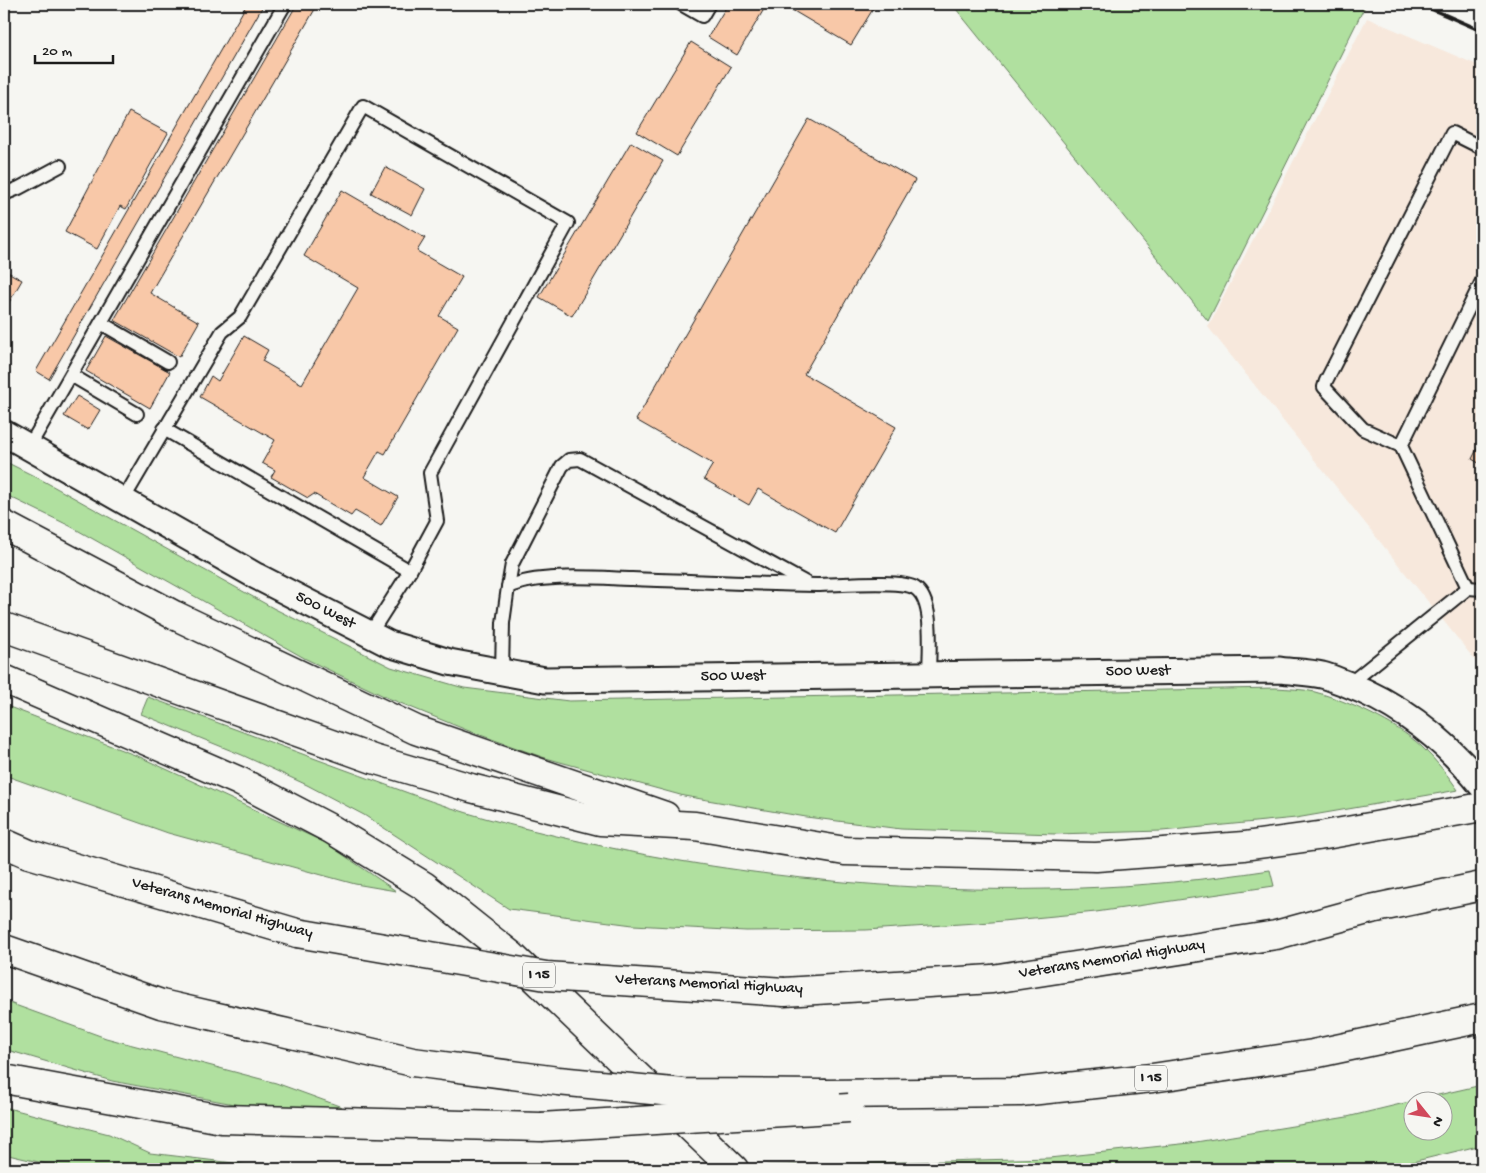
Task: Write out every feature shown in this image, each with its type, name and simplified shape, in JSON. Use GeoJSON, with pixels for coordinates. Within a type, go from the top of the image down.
{"type":"FeatureCollection","features":[{"type":"Feature","properties":{"kind":"highway"},"geometry":{"type":"LineString","coordinates":[[4,525],[174,615],[416,730],[695,826]]}},
{"type":"Feature","properties":{"kind":"highway"},"geometry":{"type":"LineString","coordinates":[[4,627],[374,759],[471,788],[600,821],[695,826],[845,851],[1096,857],[1244,846],[1325,835],[1482,807]]}},
{"type":"Feature","properties":{"kind":"highway"},"geometry":{"type":"LineString","coordinates":[[4,679],[239,781],[331,829],[424,886],[512,956],[734,1169]]}},
{"type":"Feature","properties":{"kind":"highway","name":"Veterans Memorial Highway"},"geometry":{"type":"LineString","coordinates":[[4,843],[29,854],[297,933],[546,976],[784,992],[992,979],[1276,935],[1371,910],[1482,886]]}},
{"type":"Feature","properties":{"kind":"highway","name":"I 15"},"geometry":{"type":"LineString","coordinates":[[4,949],[160,1004],[413,1062],[558,1081],[683,1093],[1020,1092],[1152,1078],[1313,1054],[1477,1019]]}},
{"type":"Feature","properties":{"kind":"highway"},"geometry":{"type":"LineString","coordinates":[[4,1079],[222,1119],[541,1127],[849,1108],[1020,1092]]}},
{"type":"Feature","properties":{"kind":"street","name":"500 West"},"geometry":{"type":"LineString","coordinates":[[4,433],[256,576],[389,644],[449,662],[545,680],[1280,670],[1323,675],[1370,693],[1400,710],[1457,757],[1482,786]]}},
{"type":"Feature","properties":{"kind":"lane"},"geometry":{"type":"LineString","coordinates":[[29,447],[285,4]]}},
{"type":"Feature","properties":{"kind":"lane"},"geometry":{"type":"LineString","coordinates":[[681,4],[702,16],[709,4]]}},
{"type":"Feature","properties":{"kind":"lane"},"geometry":{"type":"LineString","coordinates":[[122,500],[222,332],[240,317],[363,106],[568,222],[430,473],[437,521],[410,571],[370,634]]}},
{"type":"Feature","properties":{"kind":"lane"},"geometry":{"type":"LineString","coordinates":[[1468,588],[1401,446],[1363,429],[1324,387],[1452,132],[1482,148]]}},
{"type":"Feature","properties":{"kind":"lane"},"geometry":{"type":"LineString","coordinates":[[4,194],[60,166]]}},
{"type":"Feature","properties":{"kind":"lane"},"geometry":{"type":"LineString","coordinates":[[1401,446],[1482,281]]}},
{"type":"Feature","properties":{"kind":"lane"},"geometry":{"type":"LineString","coordinates":[[101,323],[168,362]]}},
{"type":"Feature","properties":{"kind":"lane"},"geometry":{"type":"LineString","coordinates":[[71,375],[137,414]]}},
{"type":"Feature","properties":{"kind":"lane"},"geometry":{"type":"LineString","coordinates":[[164,429],[410,571]]}},
{"type":"Feature","properties":{"kind":"lane"},"geometry":{"type":"LineString","coordinates":[[502,672],[503,623],[512,564],[562,466],[569,460],[580,458],[810,585]]}},
{"type":"Feature","properties":{"kind":"lane"},"geometry":{"type":"LineString","coordinates":[[508,587],[528,580],[597,578],[810,585],[886,583],[914,588],[922,596],[928,610],[929,675]]}},
{"type":"Feature","properties":{"kind":"lane"},"geometry":{"type":"LineString","coordinates":[[1348,685],[1468,588],[1482,589]]}},
{"type":"Feature","properties":{"kind":"shaded area"},"geometry":{"type":"Polygon","coordinates":[[[1367,18],[1482,67],[1482,669],[1208,327],[1367,18]]]}},
{"type":"Feature","properties":{"kind":"green space"},"geometry":{"type":"Polygon","coordinates":[[[952,4],[1366,4],[1208,321],[952,4]]]}},
{"type":"Feature","properties":{"kind":"green space"},"geometry":{"type":"Polygon","coordinates":[[[4,461],[273,608],[391,667],[464,688],[569,701],[1276,688],[1301,690],[1315,692],[1342,701],[1399,729],[1426,751],[1458,790],[1296,818],[1162,831],[1055,834],[901,829],[806,817],[684,796],[542,757],[469,731],[388,698],[306,659],[70,526],[4,494],[4,461]]]}},
{"type":"Feature","properties":{"kind":"green space"},"geometry":{"type":"Polygon","coordinates":[[[148,697],[467,813],[580,841],[677,860],[776,875],[875,884],[974,889],[1074,888],[1172,882],[1270,870],[1274,886],[1096,912],[992,922],[866,930],[746,931],[633,925],[509,909],[364,815],[307,785],[242,755],[141,714],[148,697]]]}},
{"type":"Feature","properties":{"kind":"green space"},"geometry":{"type":"Polygon","coordinates":[[[4,705],[140,757],[326,843],[396,891],[355,884],[168,833],[4,775],[4,705]]]}},
{"type":"Feature","properties":{"kind":"green space"},"geometry":{"type":"Polygon","coordinates":[[[4,1001],[106,1038],[276,1083],[342,1107],[276,1112],[112,1081],[4,1049],[4,1001]]]}},
{"type":"Feature","properties":{"kind":"green space"},"geometry":{"type":"Polygon","coordinates":[[[1482,1085],[1482,1145],[1383,1169],[770,1169],[767,1166],[1049,1158],[1190,1143],[1347,1117],[1404,1103],[1404,1140],[1454,1140],[1454,1091],[1482,1085]]]}},
{"type":"Feature","properties":{"kind":"green space"},"geometry":{"type":"Polygon","coordinates":[[[4,1107],[109,1134],[150,1153],[250,1165],[381,1169],[68,1169],[4,1154],[4,1107]]]}},
{"type":"Feature","properties":{"kind":"building"},"geometry":{"type":"Polygon","coordinates":[[[247,4],[264,4],[49,379],[36,371],[247,4]]]}},
{"type":"Feature","properties":{"kind":"building"},"geometry":{"type":"Polygon","coordinates":[[[297,4],[318,4],[150,293],[199,322],[179,357],[114,320],[297,4]]]}},
{"type":"Feature","properties":{"kind":"building"},"geometry":{"type":"Polygon","coordinates":[[[728,4],[767,4],[737,55],[708,37],[728,4]]]}},
{"type":"Feature","properties":{"kind":"building"},"geometry":{"type":"Polygon","coordinates":[[[796,4],[876,4],[851,45],[792,10],[796,4]]]}},
{"type":"Feature","properties":{"kind":"building"},"geometry":{"type":"Polygon","coordinates":[[[691,42],[731,67],[677,156],[637,132],[691,42]]]}},
{"type":"Feature","properties":{"kind":"building"},"geometry":{"type":"Polygon","coordinates":[[[129,112],[168,133],[126,209],[120,206],[97,249],[65,232],[129,112]]]}},
{"type":"Feature","properties":{"kind":"building"},"geometry":{"type":"Polygon","coordinates":[[[809,119],[915,180],[804,374],[896,427],[835,533],[758,489],[749,505],[704,479],[713,464],[636,420],[809,119]]]}},
{"type":"Feature","properties":{"kind":"building"},"geometry":{"type":"Polygon","coordinates":[[[631,142],[663,161],[572,316],[539,297],[631,142]]]}},
{"type":"Feature","properties":{"kind":"building"},"geometry":{"type":"Polygon","coordinates":[[[385,167],[425,189],[412,215],[371,193],[385,167]]]}},
{"type":"Feature","properties":{"kind":"building"},"geometry":{"type":"Polygon","coordinates":[[[342,190],[425,238],[417,251],[462,277],[439,316],[458,327],[385,454],[379,451],[364,477],[398,497],[381,526],[355,511],[351,516],[314,494],[308,498],[271,477],[275,470],[262,463],[275,440],[200,397],[211,376],[218,381],[244,336],[268,350],[262,361],[302,384],[358,288],[304,256],[342,190]]]}},
{"type":"Feature","properties":{"kind":"building"},"geometry":{"type":"Polygon","coordinates":[[[4,270],[22,280],[4,311],[4,270]]]}},
{"type":"Feature","properties":{"kind":"building"},"geometry":{"type":"Polygon","coordinates":[[[106,336],[170,372],[150,408],[86,371],[106,336]]]}},
{"type":"Feature","properties":{"kind":"building"},"geometry":{"type":"Polygon","coordinates":[[[77,396],[100,410],[88,430],[64,416],[77,396]]]}},
{"type":"Feature","properties":{"kind":"building"},"geometry":{"type":"Polygon","coordinates":[[[1482,439],[1482,465],[1472,459],[1482,439]]]}},
{"type":"Feature","properties":{"kind":"railway"},"geometry":{"type":"LineString","coordinates":[[1420,4],[1482,31]]}}]}
